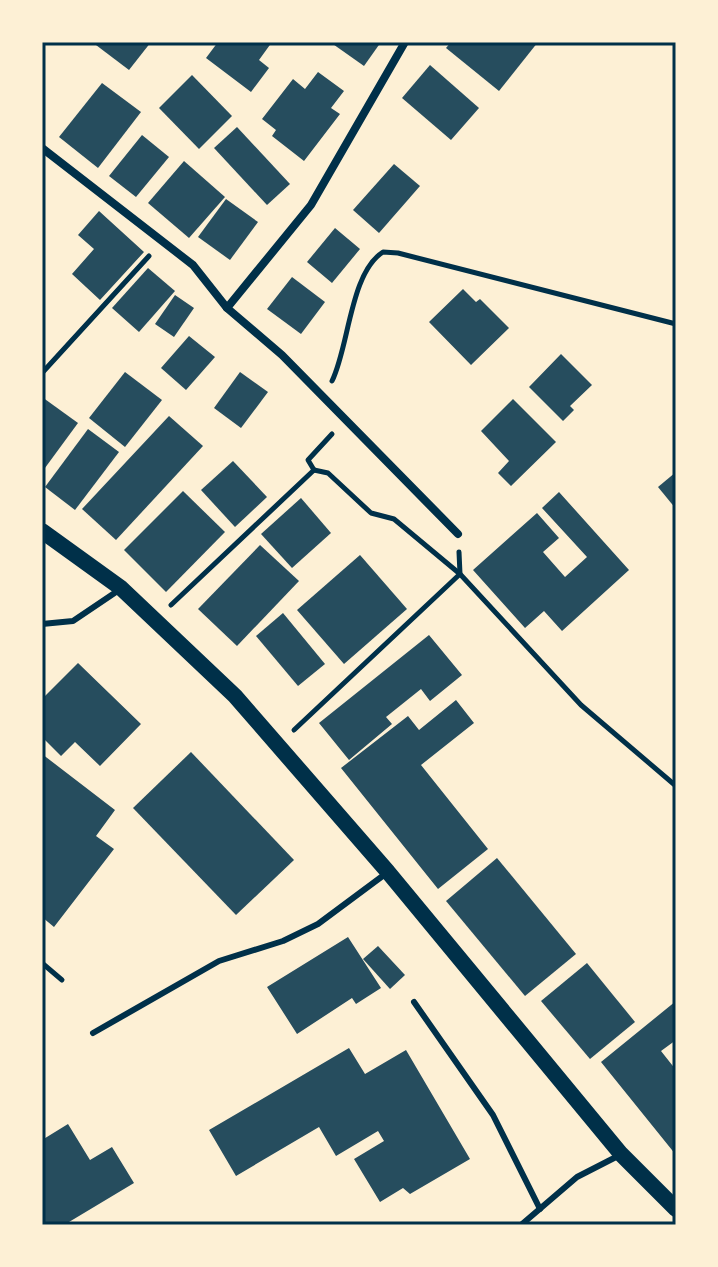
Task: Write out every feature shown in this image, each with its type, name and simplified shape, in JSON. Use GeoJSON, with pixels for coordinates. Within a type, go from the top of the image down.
{"type":"FeatureCollection","features":[{"type":"Feature","properties":{"kind":"main road"},"geometry":{"type":"LineString","coordinates":[[42,531],[121,588],[235,696],[388,872],[621,1154],[676,1209]]}},
{"type":"Feature","properties":{"kind":"street"},"geometry":{"type":"LineString","coordinates":[[227,308],[311,205],[405,42]]}},
{"type":"Feature","properties":{"kind":"street"},"geometry":{"type":"LineString","coordinates":[[42,148],[193,265],[227,308],[323,397],[458,534]]}},
{"type":"Feature","properties":{"kind":"lane"},"geometry":{"type":"LineString","coordinates":[[42,624],[73,621],[121,588]]}},
{"type":"Feature","properties":{"kind":"lane"},"geometry":{"type":"LineString","coordinates":[[93,1033],[219,961],[283,941],[318,924],[388,872]]}},
{"type":"Feature","properties":{"kind":"lane"},"geometry":{"type":"LineString","coordinates":[[414,1002],[493,1115],[540,1209]]}},
{"type":"Feature","properties":{"kind":"lane"},"geometry":{"type":"LineString","coordinates":[[521,1225],[577,1177],[621,1154]]}},
{"type":"Feature","properties":{"kind":"path"},"geometry":{"type":"LineString","coordinates":[[323,397],[345,351],[362,283],[383,252],[398,253],[676,324]]}},
{"type":"Feature","properties":{"kind":"path"},"geometry":{"type":"LineString","coordinates":[[42,373],[144,261]]}},
{"type":"Feature","properties":{"kind":"path"},"geometry":{"type":"LineString","coordinates":[[344,419],[308,460],[314,470],[328,473],[371,513],[394,519],[460,574],[581,705],[676,786]]}},
{"type":"Feature","properties":{"kind":"path"},"geometry":{"type":"LineString","coordinates":[[156,620],[314,470]]}},
{"type":"Feature","properties":{"kind":"path"},"geometry":{"type":"LineString","coordinates":[[278,745],[460,574],[458,534]]}},
{"type":"Feature","properties":{"kind":"path"},"geometry":{"type":"LineString","coordinates":[[42,963],[62,980]]}},
{"type":"Feature","properties":{"kind":"building"},"geometry":{"type":"Polygon","coordinates":[[[92,42],[151,42],[129,70],[92,42]]]}},
{"type":"Feature","properties":{"kind":"building"},"geometry":{"type":"Polygon","coordinates":[[[218,42],[272,42],[259,60],[269,68],[251,92],[206,58],[218,42]]]}},
{"type":"Feature","properties":{"kind":"building"},"geometry":{"type":"Polygon","coordinates":[[[330,42],[381,42],[364,66],[330,42]]]}},
{"type":"Feature","properties":{"kind":"building"},"geometry":{"type":"Polygon","coordinates":[[[451,42],[538,42],[499,91],[446,48],[451,42]]]}},
{"type":"Feature","properties":{"kind":"building"},"geometry":{"type":"Polygon","coordinates":[[[430,65],[479,108],[451,140],[402,98],[430,65]]]}},
{"type":"Feature","properties":{"kind":"building"},"geometry":{"type":"Polygon","coordinates":[[[318,72],[344,91],[331,108],[340,114],[304,161],[272,136],[276,130],[262,119],[293,79],[305,89],[318,72]]]}},
{"type":"Feature","properties":{"kind":"building"},"geometry":{"type":"Polygon","coordinates":[[[192,75],[232,116],[199,149],[159,108],[192,75]]]}},
{"type":"Feature","properties":{"kind":"building"},"geometry":{"type":"Polygon","coordinates":[[[102,83],[141,112],[98,168],[59,137],[102,83]]]}},
{"type":"Feature","properties":{"kind":"building"},"geometry":{"type":"Polygon","coordinates":[[[237,127],[290,184],[267,205],[214,148],[237,127]]]}},
{"type":"Feature","properties":{"kind":"building"},"geometry":{"type":"Polygon","coordinates":[[[142,135],[169,157],[136,197],[109,176],[142,135]]]}},
{"type":"Feature","properties":{"kind":"building"},"geometry":{"type":"Polygon","coordinates":[[[184,161],[225,197],[189,238],[148,203],[184,161]]]}},
{"type":"Feature","properties":{"kind":"building"},"geometry":{"type":"Polygon","coordinates":[[[394,164],[420,186],[379,233],[353,210],[394,164]]]}},
{"type":"Feature","properties":{"kind":"building"},"geometry":{"type":"Polygon","coordinates":[[[226,199],[258,222],[230,260],[198,237],[226,199]]]}},
{"type":"Feature","properties":{"kind":"building"},"geometry":{"type":"Polygon","coordinates":[[[99,211],[144,252],[100,300],[72,274],[94,249],[78,235],[99,211]]]}},
{"type":"Feature","properties":{"kind":"building"},"geometry":{"type":"Polygon","coordinates":[[[335,228],[360,249],[332,283],[307,262],[335,228]]]}},
{"type":"Feature","properties":{"kind":"building"},"geometry":{"type":"Polygon","coordinates":[[[148,268],[175,291],[139,332],[112,308],[148,268]]]}},
{"type":"Feature","properties":{"kind":"building"},"geometry":{"type":"Polygon","coordinates":[[[292,277],[325,302],[301,334],[267,309],[292,277]]]}},
{"type":"Feature","properties":{"kind":"building"},"geometry":{"type":"Polygon","coordinates":[[[463,289],[476,302],[480,299],[509,328],[471,365],[429,322],[463,289]]]}},
{"type":"Feature","properties":{"kind":"building"},"geometry":{"type":"Polygon","coordinates":[[[175,295],[194,308],[174,337],[155,324],[175,295]]]}},
{"type":"Feature","properties":{"kind":"building"},"geometry":{"type":"Polygon","coordinates":[[[189,336],[215,357],[186,390],[161,368],[189,336]]]}},
{"type":"Feature","properties":{"kind":"building"},"geometry":{"type":"Polygon","coordinates":[[[561,354],[592,385],[570,406],[574,410],[563,421],[529,387],[561,354]]]}},
{"type":"Feature","properties":{"kind":"building"},"geometry":{"type":"Polygon","coordinates":[[[125,372],[162,400],[125,447],[89,418],[125,372]]]}},
{"type":"Feature","properties":{"kind":"building"},"geometry":{"type":"Polygon","coordinates":[[[240,372],[268,392],[241,428],[214,408],[240,372]]]}},
{"type":"Feature","properties":{"kind":"building"},"geometry":{"type":"Polygon","coordinates":[[[42,397],[78,423],[42,472],[42,397]]]}},
{"type":"Feature","properties":{"kind":"building"},"geometry":{"type":"Polygon","coordinates":[[[513,399],[556,442],[511,486],[498,473],[509,461],[481,431],[513,399]]]}},
{"type":"Feature","properties":{"kind":"building"},"geometry":{"type":"Polygon","coordinates":[[[169,416],[203,446],[116,540],[82,509],[169,416]]]}},
{"type":"Feature","properties":{"kind":"building"},"geometry":{"type":"Polygon","coordinates":[[[88,429],[119,452],[75,510],[45,487],[88,429]]]}},
{"type":"Feature","properties":{"kind":"building"},"geometry":{"type":"Polygon","coordinates":[[[233,461],[267,497],[235,527],[201,490],[233,461]]]}},
{"type":"Feature","properties":{"kind":"building"},"geometry":{"type":"Polygon","coordinates":[[[676,472],[676,509],[658,487],[676,472]]]}},
{"type":"Feature","properties":{"kind":"building"},"geometry":{"type":"Polygon","coordinates":[[[183,491],[225,532],[166,592],[124,550],[183,491]]]}},
{"type":"Feature","properties":{"kind":"building"},"geometry":{"type":"Polygon","coordinates":[[[559,492],[629,570],[562,631],[544,611],[525,628],[473,570],[537,513],[559,538],[543,552],[565,577],[587,557],[542,508],[559,492]]]}},
{"type":"Feature","properties":{"kind":"building"},"geometry":{"type":"Polygon","coordinates":[[[301,498],[331,533],[292,568],[261,534],[301,498]]]}},
{"type":"Feature","properties":{"kind":"building"},"geometry":{"type":"Polygon","coordinates":[[[260,545],[299,581],[237,646],[198,609],[260,545]]]}},
{"type":"Feature","properties":{"kind":"building"},"geometry":{"type":"Polygon","coordinates":[[[360,555],[407,609],[344,664],[297,610],[360,555]]]}},
{"type":"Feature","properties":{"kind":"building"},"geometry":{"type":"Polygon","coordinates":[[[283,613],[325,664],[298,686],[256,636],[283,613]]]}},
{"type":"Feature","properties":{"kind":"building"},"geometry":{"type":"Polygon","coordinates":[[[429,635],[462,675],[430,701],[421,689],[386,717],[392,724],[349,760],[319,723],[429,635]]]}},
{"type":"Feature","properties":{"kind":"building"},"geometry":{"type":"Polygon","coordinates":[[[78,663],[141,724],[100,766],[75,742],[61,756],[42,737],[42,699],[78,663]]]}},
{"type":"Feature","properties":{"kind":"building"},"geometry":{"type":"Polygon","coordinates":[[[456,700],[474,723],[421,765],[488,849],[438,889],[341,768],[408,716],[419,730],[456,700]]]}},
{"type":"Feature","properties":{"kind":"building"},"geometry":{"type":"Polygon","coordinates":[[[191,752],[294,860],[236,915],[133,808],[191,752]]]}},
{"type":"Feature","properties":{"kind":"building"},"geometry":{"type":"Polygon","coordinates":[[[42,754],[115,810],[96,836],[114,849],[54,927],[42,917],[42,754]]]}},
{"type":"Feature","properties":{"kind":"building"},"geometry":{"type":"Polygon","coordinates":[[[497,858],[576,954],[525,996],[446,901],[497,858]]]}},
{"type":"Feature","properties":{"kind":"building"},"geometry":{"type":"Polygon","coordinates":[[[348,937],[381,988],[356,1004],[352,998],[297,1034],[267,987],[348,937]]]}},
{"type":"Feature","properties":{"kind":"building"},"geometry":{"type":"Polygon","coordinates":[[[378,946],[405,975],[390,989],[363,959],[378,946]]]}},
{"type":"Feature","properties":{"kind":"building"},"geometry":{"type":"Polygon","coordinates":[[[587,963],[635,1022],[590,1059],[541,1001],[587,963]]]}},
{"type":"Feature","properties":{"kind":"building"},"geometry":{"type":"Polygon","coordinates":[[[676,1001],[676,1040],[661,1051],[676,1070],[676,1155],[601,1062],[676,1001]]]}},
{"type":"Feature","properties":{"kind":"building"},"geometry":{"type":"Polygon","coordinates":[[[349,1048],[365,1074],[406,1050],[470,1159],[410,1194],[403,1188],[380,1202],[354,1159],[384,1141],[378,1131],[336,1156],[319,1127],[236,1176],[209,1130],[349,1048]]]}},
{"type":"Feature","properties":{"kind":"building"},"geometry":{"type":"Polygon","coordinates":[[[68,1124],[90,1160],[112,1147],[134,1183],[64,1225],[42,1225],[42,1140],[68,1124]]]}}]}
